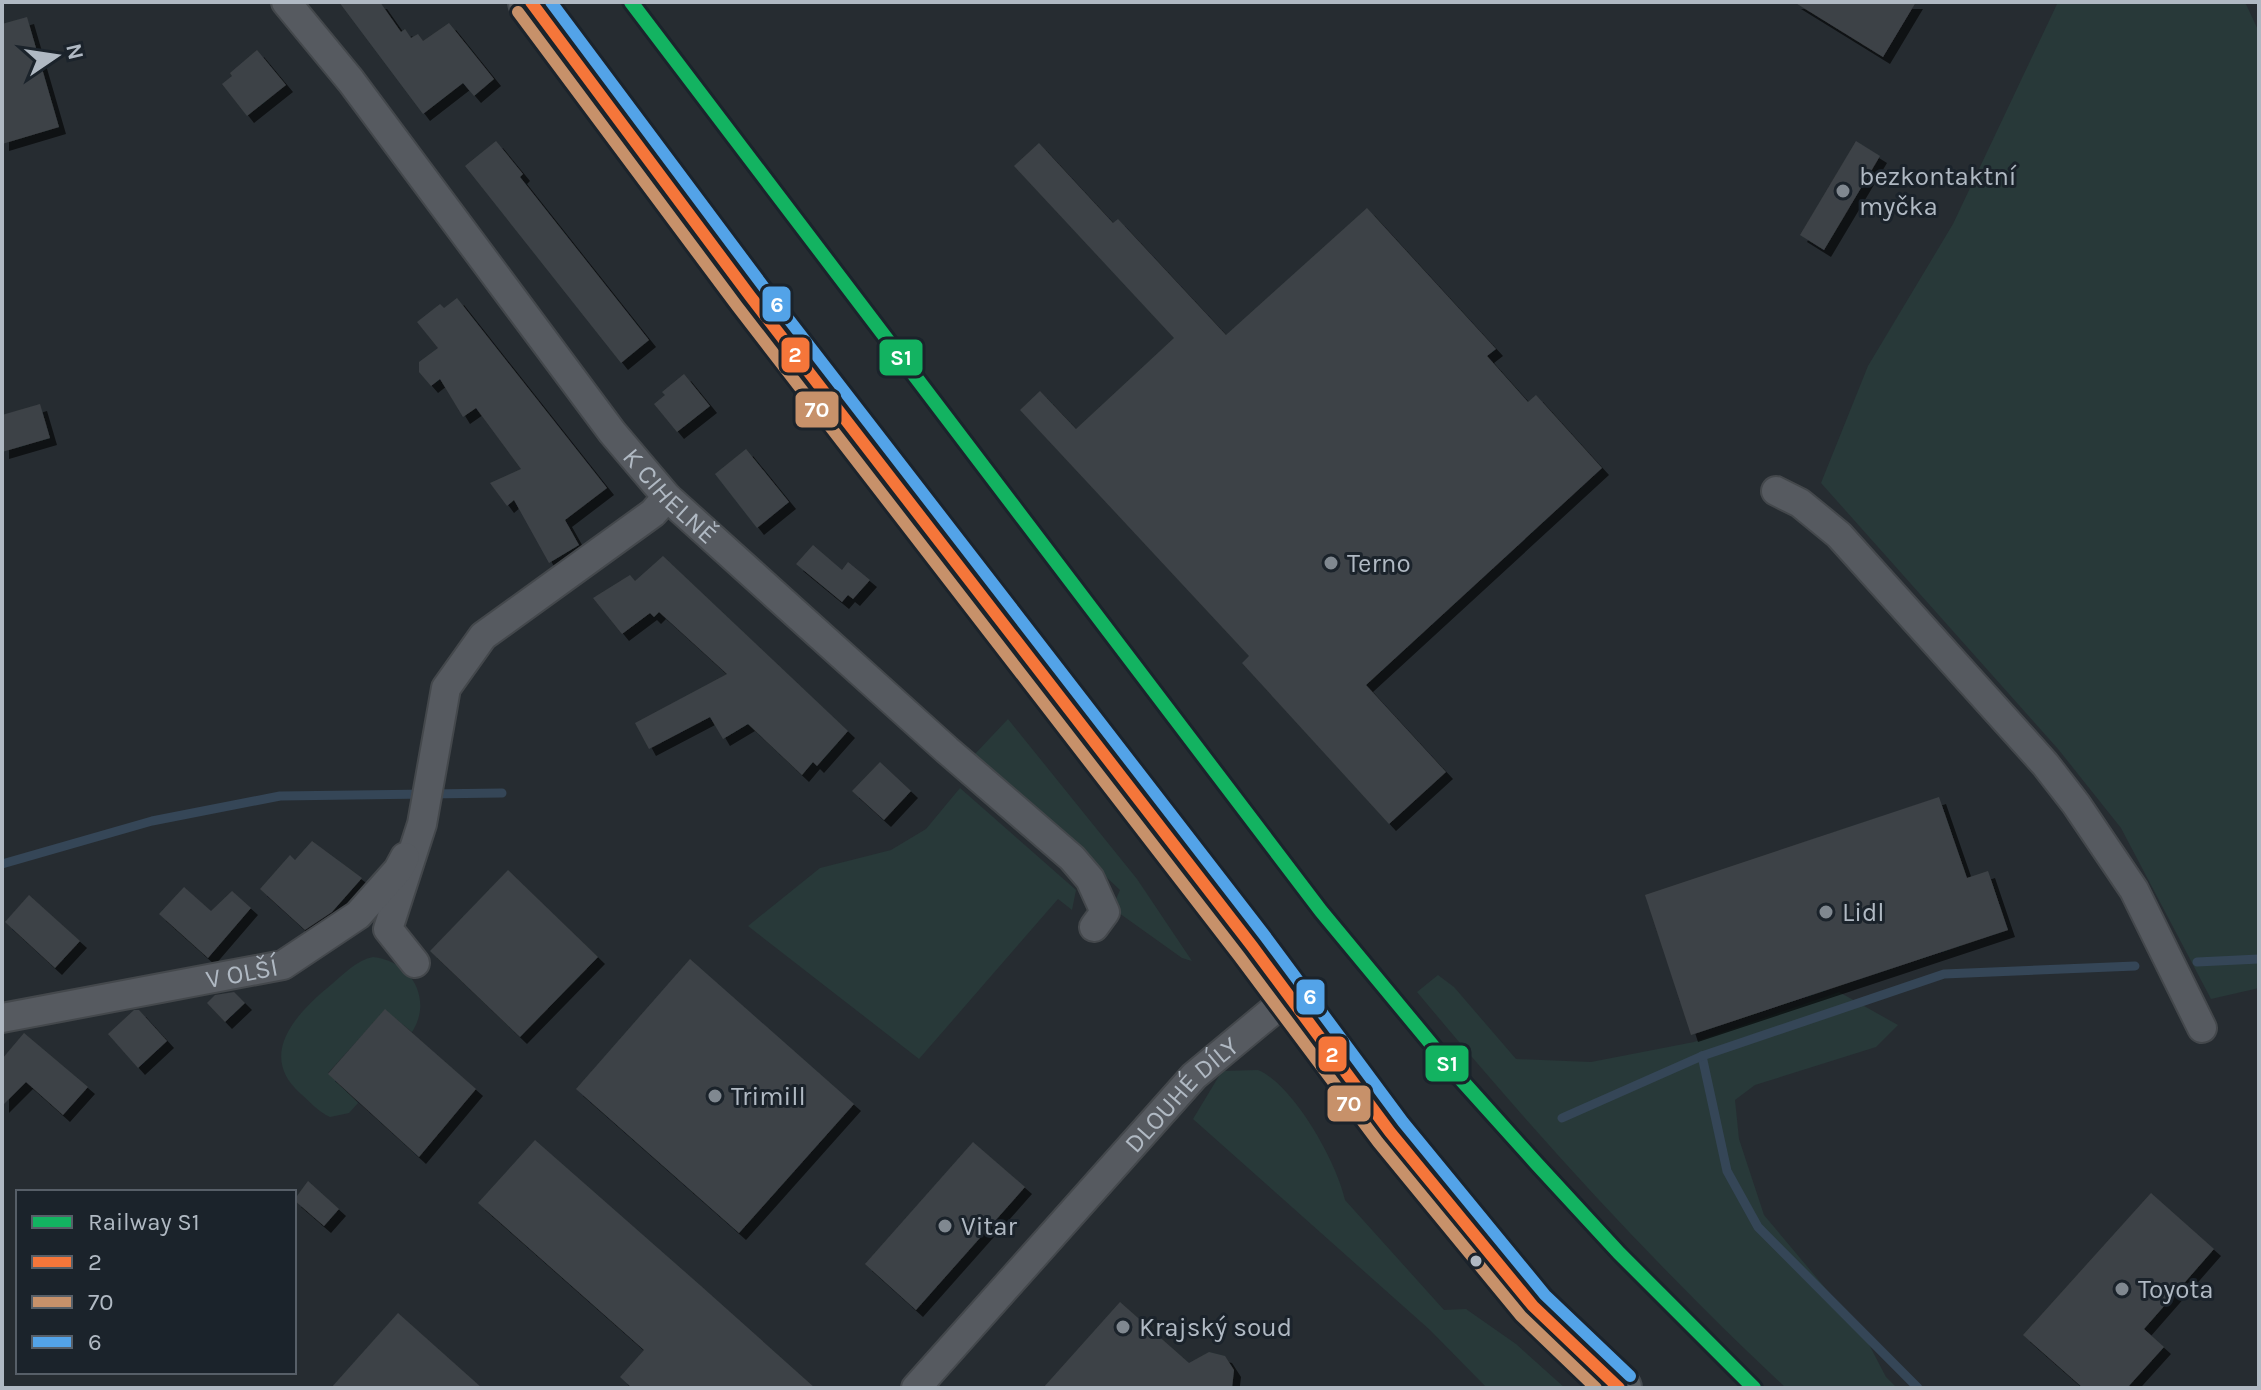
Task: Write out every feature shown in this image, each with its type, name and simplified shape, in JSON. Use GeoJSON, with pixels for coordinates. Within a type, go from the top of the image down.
{"type":"FeatureCollection","features":[{"type":"Feature","properties":{"kind":"main road"},"geometry":{"type":"LineString","coordinates":[[531,2],[750,296],[1252,946],[1390,1132],[1533,1306],[1619,1388]]}},
{"type":"Feature","properties":{"kind":"street","name":"K CIHELNĚ"},"geometry":{"type":"LineString","coordinates":[[286,2],[351,81],[612,432],[667,497],[947,750],[1072,858],[1090,879],[1105,912],[1094,927]]}},
{"type":"Feature","properties":{"kind":"street"},"geometry":{"type":"LineString","coordinates":[[1776,491],[1800,503],[1839,535],[2045,764],[2134,890],[2202,1028]]}},
{"type":"Feature","properties":{"kind":"street","name":"V OLŠÍ"},"geometry":{"type":"LineString","coordinates":[[415,963],[388,929],[422,824],[446,688],[483,636],[653,513],[667,497]]}},
{"type":"Feature","properties":{"kind":"street","name":"V OLŠÍ"},"geometry":{"type":"LineString","coordinates":[[2,1018],[283,965],[358,915],[398,870],[422,824]]}},
{"type":"Feature","properties":{"kind":"street","name":"DLOUHÉ DÍLY"},"geometry":{"type":"LineString","coordinates":[[916,1388],[1194,1076],[1288,998]]}},
{"type":"Feature","properties":{"kind":"shaded area"},"geometry":{"type":"Polygon","coordinates":[[[2058,2],[2245,2],[2259,32],[2259,988],[2211,999],[2121,828],[2058,749],[1821,483],[1868,366],[1953,224],[2058,2]]]}},
{"type":"Feature","properties":{"kind":"shaded area"},"geometry":{"type":"Polygon","coordinates":[[[1008,719],[1137,879],[1192,961],[1182,958],[1112,908],[1120,890],[975,754],[1008,719]]]}},
{"type":"Feature","properties":{"kind":"shaded area"},"geometry":{"type":"Polygon","coordinates":[[[960,788],[1076,890],[1072,910],[1058,899],[919,1059],[748,926],[820,868],[891,850],[926,829],[960,788]]]}},
{"type":"Feature","properties":{"kind":"shaded area"},"geometry":{"type":"Polygon","coordinates":[[[373,957],[387,960],[408,974],[419,995],[418,1020],[412,1032],[385,1010],[328,1073],[358,1103],[349,1113],[330,1117],[301,1094],[288,1079],[282,1064],[282,1049],[287,1034],[307,1007],[351,968],[373,957]]]}},
{"type":"Feature","properties":{"kind":"shaded area"},"geometry":{"type":"Polygon","coordinates":[[[1438,975],[1454,987],[1516,1059],[1591,1062],[1694,1042],[1839,992],[1898,1025],[1876,1047],[1755,1085],[1735,1100],[1739,1139],[1764,1215],[1863,1333],[1886,1377],[1897,1388],[1786,1388],[1642,1245],[1549,1146],[1460,1044],[1417,992],[1438,975]]]}},
{"type":"Feature","properties":{"kind":"shaded area"},"geometry":{"type":"Polygon","coordinates":[[[1258,1070],[1286,1091],[1312,1127],[1333,1166],[1345,1200],[1444,1310],[1466,1309],[1516,1344],[1565,1388],[1487,1388],[1430,1330],[1193,1119],[1222,1071],[1258,1070]]]}},
{"type":"Feature","properties":{"kind":"building"},"geometry":{"type":"Polygon","coordinates":[[[339,2],[380,2],[401,32],[405,29],[411,38],[418,34],[423,41],[449,23],[494,79],[474,96],[463,83],[423,114],[339,2]]]}},
{"type":"Feature","properties":{"kind":"building"},"geometry":{"type":"Polygon","coordinates":[[[1794,2],[1916,2],[1883,57],[1794,2]]]}},
{"type":"Feature","properties":{"kind":"building"},"geometry":{"type":"Polygon","coordinates":[[[27,17],[59,127],[2,144],[2,24],[27,17]]]}},
{"type":"Feature","properties":{"kind":"building"},"geometry":{"type":"Polygon","coordinates":[[[257,50],[286,85],[247,116],[222,84],[257,50]]]}},
{"type":"Feature","properties":{"kind":"building"},"geometry":{"type":"Polygon","coordinates":[[[496,141],[523,174],[520,177],[649,340],[621,363],[465,166],[496,141]]]}},
{"type":"Feature","properties":{"kind":"building","name":"bezkontaktní myčka"},"geometry":{"type":"Polygon","coordinates":[[[1856,141],[1880,156],[1824,250],[1800,235],[1856,141]]]}},
{"type":"Feature","properties":{"kind":"building","name":"Terno"},"geometry":{"type":"Polygon","coordinates":[[[1039,143],[1113,223],[1118,219],[1226,335],[1367,208],[1496,349],[1487,356],[1528,402],[1536,395],[1602,468],[1366,685],[1446,772],[1389,824],[1242,663],[1249,656],[1020,410],[1040,391],[1076,429],[1174,338],[1014,166],[1039,143]]]}},
{"type":"Feature","properties":{"kind":"building"},"geometry":{"type":"Polygon","coordinates":[[[457,298],[607,488],[565,520],[579,545],[549,563],[514,500],[507,506],[490,483],[521,469],[476,408],[463,417],[440,379],[431,386],[419,372],[419,362],[438,348],[417,322],[440,304],[444,308],[457,298]]]}},
{"type":"Feature","properties":{"kind":"building"},"geometry":{"type":"Polygon","coordinates":[[[684,374],[710,406],[677,432],[654,404],[665,395],[662,392],[684,374]]]}},
{"type":"Feature","properties":{"kind":"building"},"geometry":{"type":"Polygon","coordinates":[[[40,404],[50,438],[2,452],[2,415],[40,404]]]}},
{"type":"Feature","properties":{"kind":"building"},"geometry":{"type":"Polygon","coordinates":[[[746,449],[789,502],[757,528],[715,474],[746,449]]]}},
{"type":"Feature","properties":{"kind":"building"},"geometry":{"type":"Polygon","coordinates":[[[813,545],[842,570],[848,562],[870,580],[853,599],[848,595],[842,602],[796,564],[813,545]]]}},
{"type":"Feature","properties":{"kind":"building"},"geometry":{"type":"Polygon","coordinates":[[[663,556],[848,731],[817,766],[813,762],[802,775],[748,724],[723,739],[710,717],[649,749],[635,723],[727,674],[659,612],[654,617],[650,613],[622,634],[593,598],[630,575],[635,581],[663,556]]]}},
{"type":"Feature","properties":{"kind":"building"},"geometry":{"type":"Polygon","coordinates":[[[880,762],[911,791],[884,820],[852,791],[880,762]]]}},
{"type":"Feature","properties":{"kind":"building","name":"Lidl"},"geometry":{"type":"Polygon","coordinates":[[[1939,797],[1967,878],[1988,871],[2008,930],[1691,1035],[1645,895],[1939,797]]]}},
{"type":"Feature","properties":{"kind":"building"},"geometry":{"type":"Polygon","coordinates":[[[312,841],[362,878],[332,912],[305,930],[260,889],[290,855],[295,860],[312,841]]]}},
{"type":"Feature","properties":{"kind":"building"},"geometry":{"type":"Polygon","coordinates":[[[508,870],[598,957],[520,1037],[430,951],[508,870]]]}},
{"type":"Feature","properties":{"kind":"building"},"geometry":{"type":"Polygon","coordinates":[[[184,887],[211,911],[232,891],[251,908],[208,958],[159,914],[184,887]]]}},
{"type":"Feature","properties":{"kind":"building"},"geometry":{"type":"Polygon","coordinates":[[[29,895],[80,941],[55,968],[5,922],[29,895]]]}},
{"type":"Feature","properties":{"kind":"building","name":"Trimill"},"geometry":{"type":"Polygon","coordinates":[[[690,959],[854,1104],[739,1233],[576,1089],[690,959]]]}},
{"type":"Feature","properties":{"kind":"building"},"geometry":{"type":"Polygon","coordinates":[[[234,992],[245,1003],[225,1022],[207,1003],[215,995],[234,992]]]}},
{"type":"Feature","properties":{"kind":"building"},"geometry":{"type":"Polygon","coordinates":[[[385,1009],[476,1089],[419,1157],[328,1074],[385,1009]]]}},
{"type":"Feature","properties":{"kind":"building"},"geometry":{"type":"Polygon","coordinates":[[[134,1010],[139,1010],[167,1041],[138,1068],[108,1034],[134,1010]]]}},
{"type":"Feature","properties":{"kind":"building"},"geometry":{"type":"Polygon","coordinates":[[[24,1033],[88,1087],[63,1115],[26,1082],[2,1106],[2,1059],[24,1033]]]}},
{"type":"Feature","properties":{"kind":"building"},"geometry":{"type":"Polygon","coordinates":[[[535,1140],[815,1388],[632,1388],[620,1377],[644,1350],[478,1203],[535,1140]]]}},
{"type":"Feature","properties":{"kind":"building","name":"Vitar"},"geometry":{"type":"Polygon","coordinates":[[[973,1142],[1025,1187],[916,1310],[865,1264],[973,1142]]]}},
{"type":"Feature","properties":{"kind":"building"},"geometry":{"type":"Polygon","coordinates":[[[308,1181],[339,1209],[324,1226],[296,1202],[308,1181]]]}},
{"type":"Feature","properties":{"kind":"building","name":"Toyota"},"geometry":{"type":"Polygon","coordinates":[[[2151,1193],[2214,1249],[2144,1329],[2164,1347],[2127,1388],[2083,1388],[2023,1335],[2151,1193]]]}},
{"type":"Feature","properties":{"kind":"building","name":"Krajský soud"},"geometry":{"type":"Polygon","coordinates":[[[1120,1302],[1189,1363],[1209,1352],[1225,1356],[1234,1370],[1232,1388],[1043,1388],[1120,1302]]]}},
{"type":"Feature","properties":{"kind":"building"},"geometry":{"type":"Polygon","coordinates":[[[398,1313],[482,1388],[331,1388],[398,1313]]]}},
{"type":"Feature","properties":{"kind":"waterway"},"geometry":{"type":"LineString","coordinates":[[2,864],[152,821],[280,796],[502,793]]}},
{"type":"Feature","properties":{"kind":"waterway"},"geometry":{"type":"LineString","coordinates":[[2197,962],[2259,959]]}},
{"type":"Feature","properties":{"kind":"waterway"},"geometry":{"type":"LineString","coordinates":[[1562,1118],[1702,1056],[1944,974],[2135,966]]}},
{"type":"Feature","properties":{"kind":"waterway"},"geometry":{"type":"LineString","coordinates":[[1702,1056],[1727,1171],[1758,1227],[1918,1388]]}},
{"type":"Feature","properties":{"kind":"rail line","name":"S1"},"geometry":{"type":"LineString","coordinates":[[631,2],[1321,911],[1456,1074],[1536,1163],[1619,1253],[1754,1388]]}},
{"type":"Feature","properties":{"kind":"transit line","name":"2"},"geometry":{"type":"LineString","coordinates":[[531,2],[750,296],[1252,946],[1390,1132],[1533,1306],[1619,1388]]}},
{"type":"Feature","properties":{"kind":"transit line","name":"6"},"geometry":{"type":"LineString","coordinates":[[551,2],[763,286],[1265,936],[1403,1122],[1545,1295],[1630,1376]]}},
{"type":"Feature","properties":{"kind":"transit line","name":"70"},"geometry":{"type":"LineString","coordinates":[[518,12],[737,306],[1239,956],[1378,1142],[1521,1316],[1596,1388]]}},
{"type":"Feature","properties":{"kind":"place","name":"bezkontaktní myčka"},"geometry":{"type":"Point","coordinates":[1843,191]}},
{"type":"Feature","properties":{"kind":"place","name":"Terno"},"geometry":{"type":"Point","coordinates":[1331,563]}},
{"type":"Feature","properties":{"kind":"place","name":"Lidl"},"geometry":{"type":"Point","coordinates":[1826,912]}},
{"type":"Feature","properties":{"kind":"place","name":"Trimill"},"geometry":{"type":"Point","coordinates":[715,1096]}},
{"type":"Feature","properties":{"kind":"place","name":"Vitar"},"geometry":{"type":"Point","coordinates":[945,1226]}},
{"type":"Feature","properties":{"kind":"place","name":"Toyota"},"geometry":{"type":"Point","coordinates":[2122,1289]}},
{"type":"Feature","properties":{"kind":"place","name":"Krajský soud"},"geometry":{"type":"Point","coordinates":[1123,1327]}}]}
